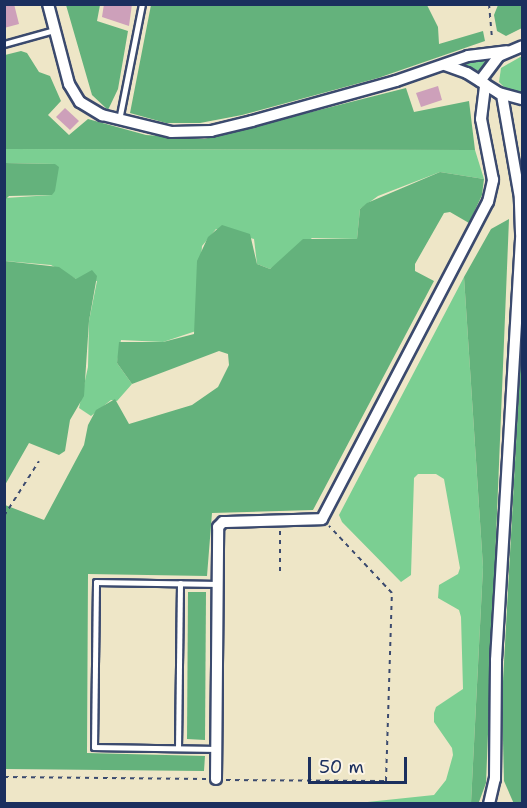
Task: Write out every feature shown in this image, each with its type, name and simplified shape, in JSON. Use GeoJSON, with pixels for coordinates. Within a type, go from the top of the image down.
{"type":"FeatureCollection","features":[{"type":"Feature","properties":{"kind":"street"},"geometry":{"type":"LineString","coordinates":[[48,4],[73,93],[86,108],[119,120],[171,132],[211,130],[368,89],[445,64],[522,46]]}},
{"type":"Feature","properties":{"kind":"street"},"geometry":{"type":"LineString","coordinates":[[216,779],[219,523],[322,519],[488,202],[493,180],[481,119],[483,82],[507,51]]}},
{"type":"Feature","properties":{"kind":"street"},"geometry":{"type":"LineString","coordinates":[[445,64],[483,82],[502,95],[522,99]]}},
{"type":"Feature","properties":{"kind":"street"},"geometry":{"type":"LineString","coordinates":[[489,804],[495,779],[496,660],[521,233],[519,191],[502,95]]}},
{"type":"Feature","properties":{"kind":"lane"},"geometry":{"type":"LineString","coordinates":[[119,120],[142,4]]}},
{"type":"Feature","properties":{"kind":"lane"},"geometry":{"type":"LineString","coordinates":[[4,44],[54,30]]}},
{"type":"Feature","properties":{"kind":"lane"},"geometry":{"type":"LineString","coordinates":[[216,749],[94,747],[96,582],[217,584]]}},
{"type":"Feature","properties":{"kind":"lane"},"geometry":{"type":"LineString","coordinates":[[178,748],[180,584]]}},
{"type":"Feature","properties":{"kind":"path"},"geometry":{"type":"LineString","coordinates":[[489,4],[495,51]]}},
{"type":"Feature","properties":{"kind":"path"},"geometry":{"type":"LineString","coordinates":[[4,516],[39,461]]}},
{"type":"Feature","properties":{"kind":"path"},"geometry":{"type":"LineString","coordinates":[[4,777],[386,781],[392,593],[322,519]]}},
{"type":"Feature","properties":{"kind":"path"},"geometry":{"type":"LineString","coordinates":[[280,520],[280,570]]}},
{"type":"Feature","properties":{"kind":"green space"},"geometry":{"type":"Polygon","coordinates":[[[66,5],[100,5],[97,21],[128,31],[118,89],[108,110],[92,95],[66,5]]]}},
{"type":"Feature","properties":{"kind":"green space"},"geometry":{"type":"Polygon","coordinates":[[[151,5],[427,5],[438,27],[439,44],[483,31],[485,41],[378,78],[242,115],[200,123],[166,123],[130,113],[151,5]]]}},
{"type":"Feature","properties":{"kind":"green space"},"geometry":{"type":"Polygon","coordinates":[[[498,5],[522,5],[522,28],[506,36],[497,31],[494,15],[498,5]]]}},
{"type":"Feature","properties":{"kind":"green space"},"geometry":{"type":"Polygon","coordinates":[[[21,51],[27,53],[39,72],[50,76],[61,101],[48,115],[69,135],[88,119],[146,135],[204,139],[406,88],[414,112],[469,101],[475,150],[5,149],[5,55],[21,51]]]}},
{"type":"Feature","properties":{"kind":"green space"},"geometry":{"type":"Polygon","coordinates":[[[522,56],[522,93],[506,89],[499,82],[501,68],[522,56]]]}},
{"type":"Feature","properties":{"kind":"green space"},"geometry":{"type":"Polygon","coordinates":[[[488,59],[479,71],[461,64],[470,61],[488,59]]]}},
{"type":"Feature","properties":{"kind":"green space"},"geometry":{"type":"Polygon","coordinates":[[[5,149],[475,150],[484,179],[440,172],[378,196],[360,209],[357,239],[312,238],[270,269],[257,264],[254,239],[216,229],[202,246],[196,331],[163,342],[121,340],[117,363],[132,384],[117,401],[111,400],[91,416],[79,408],[88,367],[89,321],[97,281],[76,279],[51,265],[5,261],[5,198],[52,195],[55,164],[5,163],[5,149]]]}},
{"type":"Feature","properties":{"kind":"green space"},"geometry":{"type":"Polygon","coordinates":[[[5,163],[55,164],[59,167],[55,191],[52,195],[9,196],[5,200],[5,163]]]}},
{"type":"Feature","properties":{"kind":"green space"},"geometry":{"type":"Polygon","coordinates":[[[440,172],[484,179],[482,195],[469,223],[450,212],[444,213],[415,264],[415,271],[434,281],[313,510],[212,513],[207,576],[88,574],[87,753],[205,756],[204,771],[5,769],[5,505],[44,520],[84,445],[88,425],[96,410],[115,399],[129,424],[192,405],[218,387],[229,365],[228,354],[219,351],[132,384],[117,363],[119,342],[163,342],[194,334],[197,261],[208,237],[222,225],[250,234],[257,264],[270,269],[303,239],[357,239],[360,209],[367,203],[440,172]]]}},
{"type":"Feature","properties":{"kind":"green space"},"geometry":{"type":"Polygon","coordinates":[[[509,219],[486,783],[479,802],[471,803],[483,567],[464,277],[491,229],[509,219]]]}},
{"type":"Feature","properties":{"kind":"green space"},"geometry":{"type":"Polygon","coordinates":[[[5,261],[59,267],[76,279],[92,270],[97,276],[89,321],[84,396],[70,420],[65,451],[59,455],[29,443],[5,485],[5,261]]]}},
{"type":"Feature","properties":{"kind":"green space"},"geometry":{"type":"Polygon","coordinates":[[[464,277],[483,567],[471,803],[358,803],[434,795],[446,780],[453,755],[452,748],[434,722],[436,707],[463,689],[461,617],[459,610],[438,598],[439,585],[458,574],[460,568],[444,479],[436,474],[418,474],[414,478],[411,575],[401,582],[342,522],[339,515],[464,277]]]}},
{"type":"Feature","properties":{"kind":"green space"},"geometry":{"type":"Polygon","coordinates":[[[522,335],[522,803],[514,804],[504,781],[502,699],[522,335]]]}},
{"type":"Feature","properties":{"kind":"green space"},"geometry":{"type":"Polygon","coordinates":[[[188,592],[206,592],[205,740],[187,739],[188,592]]]}},
{"type":"Feature","properties":{"kind":"building"},"geometry":{"type":"Polygon","coordinates":[[[4,4],[14,4],[19,24],[4,28],[4,4]]]}},
{"type":"Feature","properties":{"kind":"building"},"geometry":{"type":"Polygon","coordinates":[[[104,4],[132,4],[129,26],[102,17],[104,4]]]}},
{"type":"Feature","properties":{"kind":"building"},"geometry":{"type":"Polygon","coordinates":[[[438,86],[442,100],[421,107],[416,93],[438,86]]]}},
{"type":"Feature","properties":{"kind":"building"},"geometry":{"type":"Polygon","coordinates":[[[65,108],[79,121],[70,130],[56,117],[65,108]]]}}]}
